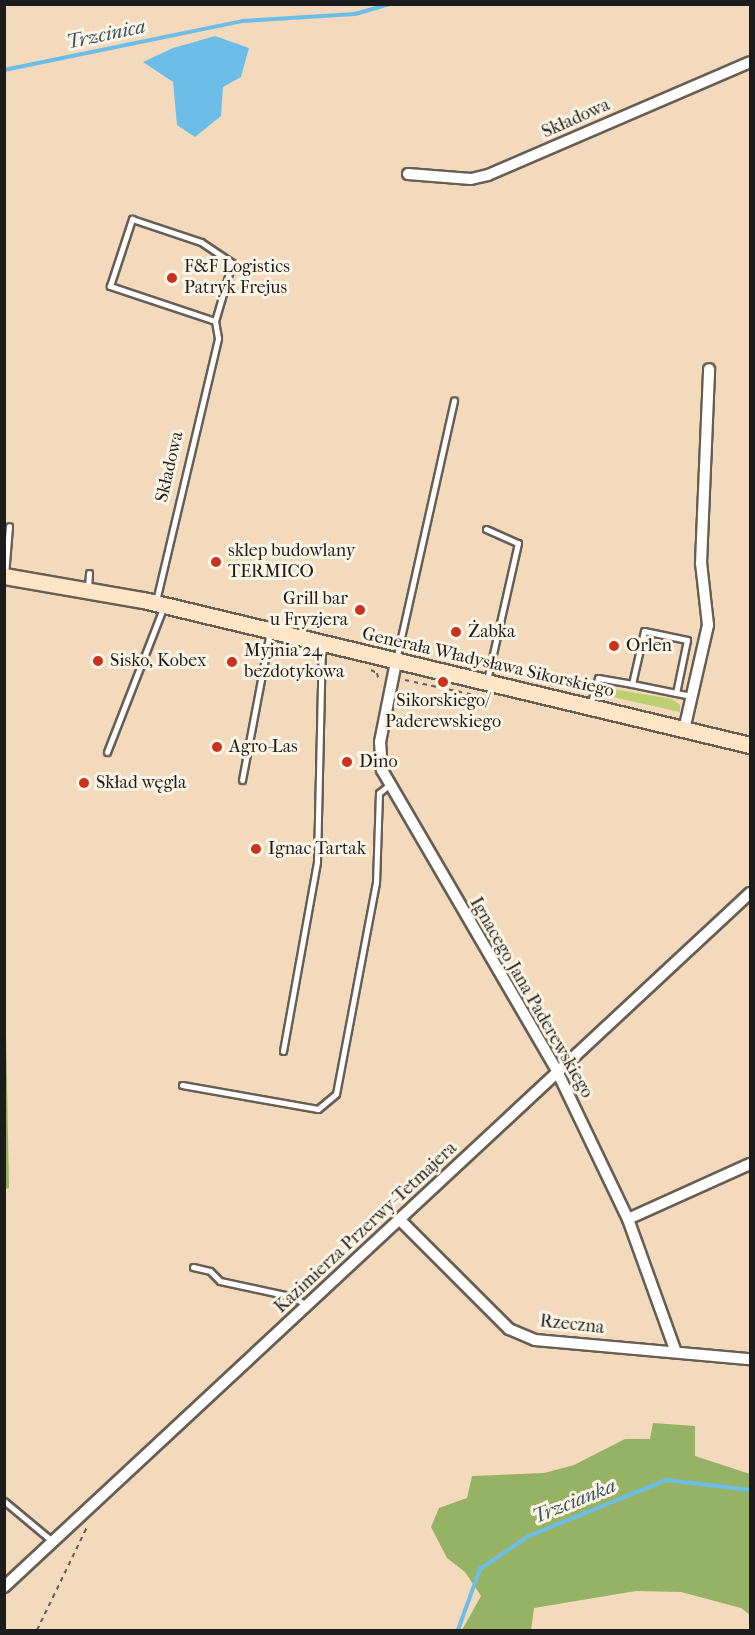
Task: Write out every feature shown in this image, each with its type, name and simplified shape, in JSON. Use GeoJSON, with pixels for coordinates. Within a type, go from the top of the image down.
{"type":"FeatureCollection","features":[{"type":"Feature","properties":{"kind":"main road","name":"Generała Władysława Sikorskiego"},"geometry":{"type":"LineString","coordinates":[[5,576],[88,580],[160,604],[750,745]]}},
{"type":"Feature","properties":{"kind":"street","name":"Składowa"},"geometry":{"type":"LineString","coordinates":[[408,174],[471,179],[488,176],[750,62]]}},
{"type":"Feature","properties":{"kind":"street"},"geometry":{"type":"LineString","coordinates":[[684,730],[708,626],[701,563],[709,369]]}},
{"type":"Feature","properties":{"kind":"street","name":"Ignacego Jana Paderewskiego"},"geometry":{"type":"LineString","coordinates":[[396,662],[389,690],[379,758],[389,785],[557,1071],[628,1219],[676,1352]]}},
{"type":"Feature","properties":{"kind":"street","name":"Kazimierza Przerwy-Tetmajera"},"geometry":{"type":"LineString","coordinates":[[6,1584],[307,1307],[750,893]]}},
{"type":"Feature","properties":{"kind":"street"},"geometry":{"type":"LineString","coordinates":[[628,1219],[750,1164]]}},
{"type":"Feature","properties":{"kind":"street","name":"Rzeczna"},"geometry":{"type":"LineString","coordinates":[[400,1220],[509,1329],[535,1340],[750,1359]]}},
{"type":"Feature","properties":{"kind":"lane"},"geometry":{"type":"LineString","coordinates":[[132,219],[201,242],[232,263],[215,321],[110,286],[132,219]]}},
{"type":"Feature","properties":{"kind":"lane","name":"Składowa"},"geometry":{"type":"LineString","coordinates":[[107,752],[160,604],[218,338],[215,321]]}},
{"type":"Feature","properties":{"kind":"lane"},"geometry":{"type":"LineString","coordinates":[[396,662],[454,400]]}},
{"type":"Feature","properties":{"kind":"lane"},"geometry":{"type":"LineString","coordinates":[[5,576],[9,526]]}},
{"type":"Feature","properties":{"kind":"lane"},"geometry":{"type":"LineString","coordinates":[[486,529],[518,543],[487,683]]}},
{"type":"Feature","properties":{"kind":"lane"},"geometry":{"type":"LineString","coordinates":[[243,780],[271,630]]}},
{"type":"Feature","properties":{"kind":"lane"},"geometry":{"type":"LineString","coordinates":[[632,684],[644,631],[687,640],[676,693]]}},
{"type":"Feature","properties":{"kind":"lane"},"geometry":{"type":"LineString","coordinates":[[283,1051],[317,862],[322,644]]}},
{"type":"Feature","properties":{"kind":"lane"},"geometry":{"type":"LineString","coordinates":[[590,707],[598,678],[692,696]]}},
{"type":"Feature","properties":{"kind":"lane"},"geometry":{"type":"LineString","coordinates":[[182,1085],[318,1109],[336,1094],[376,884],[379,793],[389,785]]}},
{"type":"Feature","properties":{"kind":"lane"},"geometry":{"type":"LineString","coordinates":[[193,1267],[210,1271],[220,1281],[294,1297],[307,1307]]}},
{"type":"Feature","properties":{"kind":"lane"},"geometry":{"type":"LineString","coordinates":[[4,1501],[53,1542]]}},
{"type":"Feature","properties":{"kind":"path"},"geometry":{"type":"LineString","coordinates":[[368,669],[377,673],[379,688],[397,691],[402,680],[490,699]]}},
{"type":"Feature","properties":{"kind":"path"},"geometry":{"type":"LineString","coordinates":[[37,1630],[78,1552],[97,1502]]}},
{"type":"Feature","properties":{"kind":"green space"},"geometry":{"type":"Polygon","coordinates":[[[614,689],[672,699],[680,705],[680,712],[599,694],[614,689]]]}},
{"type":"Feature","properties":{"kind":"green space"},"geometry":{"type":"Polygon","coordinates":[[[5,981],[9,1188],[4,1189],[5,981]]]}},
{"type":"Feature","properties":{"kind":"green space"},"geometry":{"type":"Polygon","coordinates":[[[653,1423],[695,1426],[695,1456],[750,1474],[750,1615],[741,1608],[681,1592],[636,1591],[534,1608],[531,1630],[462,1630],[481,1596],[465,1572],[447,1558],[431,1527],[439,1508],[467,1498],[472,1476],[544,1473],[574,1465],[625,1439],[650,1439],[653,1423]]]}},
{"type":"Feature","properties":{"kind":"water"},"geometry":{"type":"Polygon","coordinates":[[[215,36],[249,48],[241,77],[223,87],[221,116],[195,137],[177,125],[173,82],[143,62],[173,48],[215,36]]]}},
{"type":"Feature","properties":{"kind":"waterway","name":"Trzcinica"},"geometry":{"type":"LineString","coordinates":[[4,70],[242,21],[355,14],[391,4]]}},
{"type":"Feature","properties":{"kind":"waterway","name":"Trzcianka"},"geometry":{"type":"LineString","coordinates":[[458,1630],[480,1569],[529,1536],[666,1480],[750,1490]]}},
{"type":"Feature","properties":{"kind":"place","name":"F&F Logistics Patryk Frejus"},"geometry":{"type":"Point","coordinates":[172,278]}},
{"type":"Feature","properties":{"kind":"place","name":"sklep budowlany TERMICO"},"geometry":{"type":"Point","coordinates":[216,562]}},
{"type":"Feature","properties":{"kind":"place","name":"Grill bar u Fryzjera"},"geometry":{"type":"Point","coordinates":[360,610]}},
{"type":"Feature","properties":{"kind":"place","name":"Żabka"},"geometry":{"type":"Point","coordinates":[456,632]}},
{"type":"Feature","properties":{"kind":"place","name":"Orlen"},"geometry":{"type":"Point","coordinates":[614,646]}},
{"type":"Feature","properties":{"kind":"place","name":"Sisko, Kobex"},"geometry":{"type":"Point","coordinates":[98,661]}},
{"type":"Feature","properties":{"kind":"place","name":"Myjnia 24 bezdotykowa"},"geometry":{"type":"Point","coordinates":[232,662]}},
{"type":"Feature","properties":{"kind":"place","name":"Sikorskiego/ Paderewskiego"},"geometry":{"type":"Point","coordinates":[443,682]}},
{"type":"Feature","properties":{"kind":"place","name":"Agro-Las"},"geometry":{"type":"Point","coordinates":[217,747]}},
{"type":"Feature","properties":{"kind":"place","name":"Dino"},"geometry":{"type":"Point","coordinates":[347,762]}},
{"type":"Feature","properties":{"kind":"place","name":"Skład węgla"},"geometry":{"type":"Point","coordinates":[84,783]}},
{"type":"Feature","properties":{"kind":"place","name":"Ignac Tartak"},"geometry":{"type":"Point","coordinates":[256,849]}}]}
